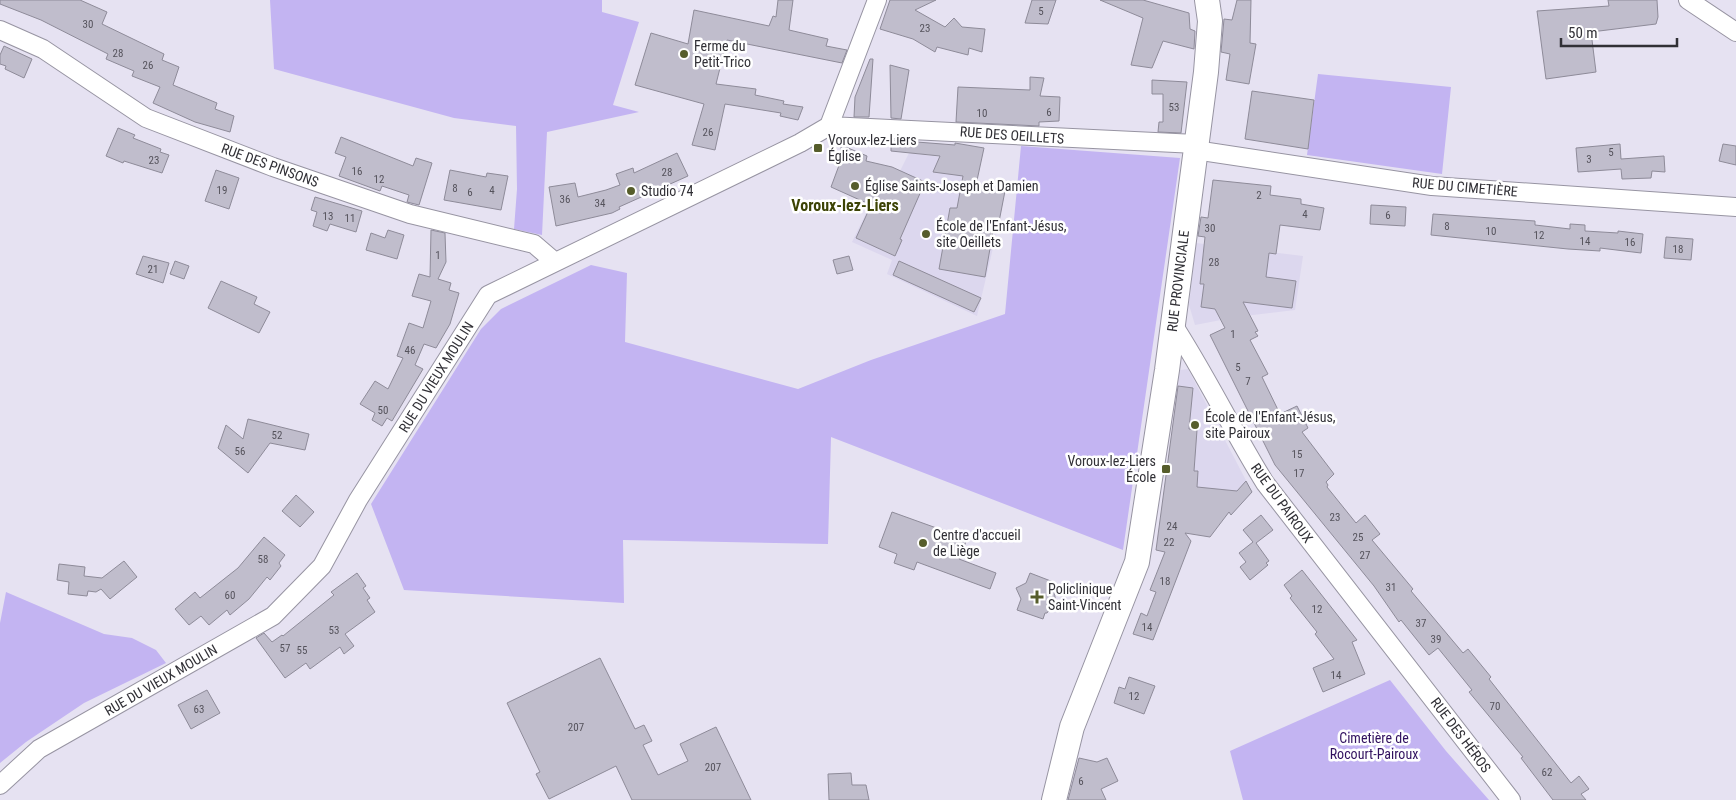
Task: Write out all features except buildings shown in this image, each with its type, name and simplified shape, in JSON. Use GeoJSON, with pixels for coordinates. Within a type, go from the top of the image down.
{"type":"FeatureCollection","features":[{"type":"Feature","properties":{"kind":"main road","name":"RUE PROVINCIALE"},"geometry":{"type":"LineString","coordinates":[[1054,800],[1072,727],[1136,562],[1172,323],[1195,147],[1209,29],[1207,0]]}},
{"type":"Feature","properties":{"kind":"street"},"geometry":{"type":"LineString","coordinates":[[829,126],[877,0]]}},
{"type":"Feature","properties":{"kind":"street"},"geometry":{"type":"LineString","coordinates":[[1688,0],[1736,32]]}},
{"type":"Feature","properties":{"kind":"street","name":"RUE DES PINSONS"},"geometry":{"type":"LineString","coordinates":[[0,30],[43,48],[146,118],[273,167],[410,214],[534,244],[555,262]]}},
{"type":"Feature","properties":{"kind":"street","name":"RUE DES OEILLETS"},"geometry":{"type":"LineString","coordinates":[[829,126],[962,132],[1195,147]]}},
{"type":"Feature","properties":{"kind":"street","name":"RUE DU VIEUX MOULIN"},"geometry":{"type":"LineString","coordinates":[[0,785],[39,749],[274,616],[322,566],[358,500],[488,295],[800,143],[829,126]]}},
{"type":"Feature","properties":{"kind":"street","name":"RUE DU CIMETIÈRE"},"geometry":{"type":"LineString","coordinates":[[1195,147],[1432,186],[1736,207]]}},
{"type":"Feature","properties":{"kind":"street","name":"RUE DU PAIROUX"},"geometry":{"type":"LineString","coordinates":[[1172,323],[1202,368],[1236,436],[1264,483],[1411,669]]}},
{"type":"Feature","properties":{"kind":"street","name":"RUE DES HÉROS"},"geometry":{"type":"LineString","coordinates":[[1411,669],[1511,800]]}},
{"type":"Feature","properties":{"kind":"shaded area","name":"École de l'Enfant-Jésus, site Oeillets"},"geometry":{"type":"Polygon","coordinates":[[[909,153],[966,160],[961,190],[998,227],[977,316],[887,274],[892,260],[852,242],[868,209],[889,219],[900,171],[909,153]]]}},
{"type":"Feature","properties":{"kind":"shaded area"},"geometry":{"type":"Polygon","coordinates":[[[1196,243],[1303,256],[1295,310],[1236,317],[1195,325],[1189,305],[1196,243]]]}},
{"type":"Feature","properties":{"kind":"shaded area","name":"École de l'Enfant-Jésus, site Pairoux"},"geometry":{"type":"Polygon","coordinates":[[[1188,369],[1252,492],[1233,513],[1163,504],[1180,370],[1188,369]]]}},
{"type":"Feature","properties":{"kind":"green space"},"geometry":{"type":"Polygon","coordinates":[[[270,0],[602,0],[602,12],[639,22],[613,105],[639,112],[547,132],[542,235],[514,229],[517,189],[516,126],[454,118],[274,69],[270,0]]]}},
{"type":"Feature","properties":{"kind":"green space"},"geometry":{"type":"Polygon","coordinates":[[[1318,74],[1451,87],[1442,174],[1307,155],[1318,74]]]}},
{"type":"Feature","properties":{"kind":"green space"},"geometry":{"type":"Polygon","coordinates":[[[1021,146],[1180,158],[1123,550],[831,437],[828,544],[623,540],[624,603],[404,590],[371,504],[481,329],[501,309],[591,265],[627,273],[625,342],[798,389],[871,360],[1005,314],[1021,146]]]}},
{"type":"Feature","properties":{"kind":"green space"},"geometry":{"type":"Polygon","coordinates":[[[6,592],[104,634],[132,638],[156,650],[166,663],[84,703],[26,742],[0,763],[0,623],[6,592]]]}},
{"type":"Feature","properties":{"kind":"green space","name":"Cimetière de Rocourt-Pairoux"},"geometry":{"type":"Polygon","coordinates":[[[1390,680],[1446,751],[1489,800],[1243,800],[1230,751],[1390,680]]]}},
{"type":"Feature","properties":{"kind":"place","name":"Ferme du Petit-Trico"},"geometry":{"type":"Point","coordinates":[684,54]}},
{"type":"Feature","properties":{"kind":"place","name":"Voroux-lez-Liers Église"},"geometry":{"type":"Point","coordinates":[818,148]}},
{"type":"Feature","properties":{"kind":"place","name":"Église Saints-Joseph et Damien"},"geometry":{"type":"Point","coordinates":[855,186]}},
{"type":"Feature","properties":{"kind":"place","name":"Studio 74"},"geometry":{"type":"Point","coordinates":[631,191]}},
{"type":"Feature","properties":{"kind":"place","name":"École de l'Enfant-Jésus, site Oeillets"},"geometry":{"type":"Point","coordinates":[926,234]}},
{"type":"Feature","properties":{"kind":"place","name":"École de l'Enfant-Jésus, site Pairoux"},"geometry":{"type":"Point","coordinates":[1195,425]}},
{"type":"Feature","properties":{"kind":"place","name":"Voroux-lez-Liers École"},"geometry":{"type":"Point","coordinates":[1166,469]}},
{"type":"Feature","properties":{"kind":"place","name":"Centre d'accueil de Liège"},"geometry":{"type":"Point","coordinates":[923,543]}},
{"type":"Feature","properties":{"kind":"place","name":"Policlinique Saint-Vincent"},"geometry":{"type":"Point","coordinates":[1037,597]}},
{"type":"Feature","properties":{"kind":"district","name":"Voroux-lez-Liers"},"geometry":{"type":"Point","coordinates":[845,205]}}]}
